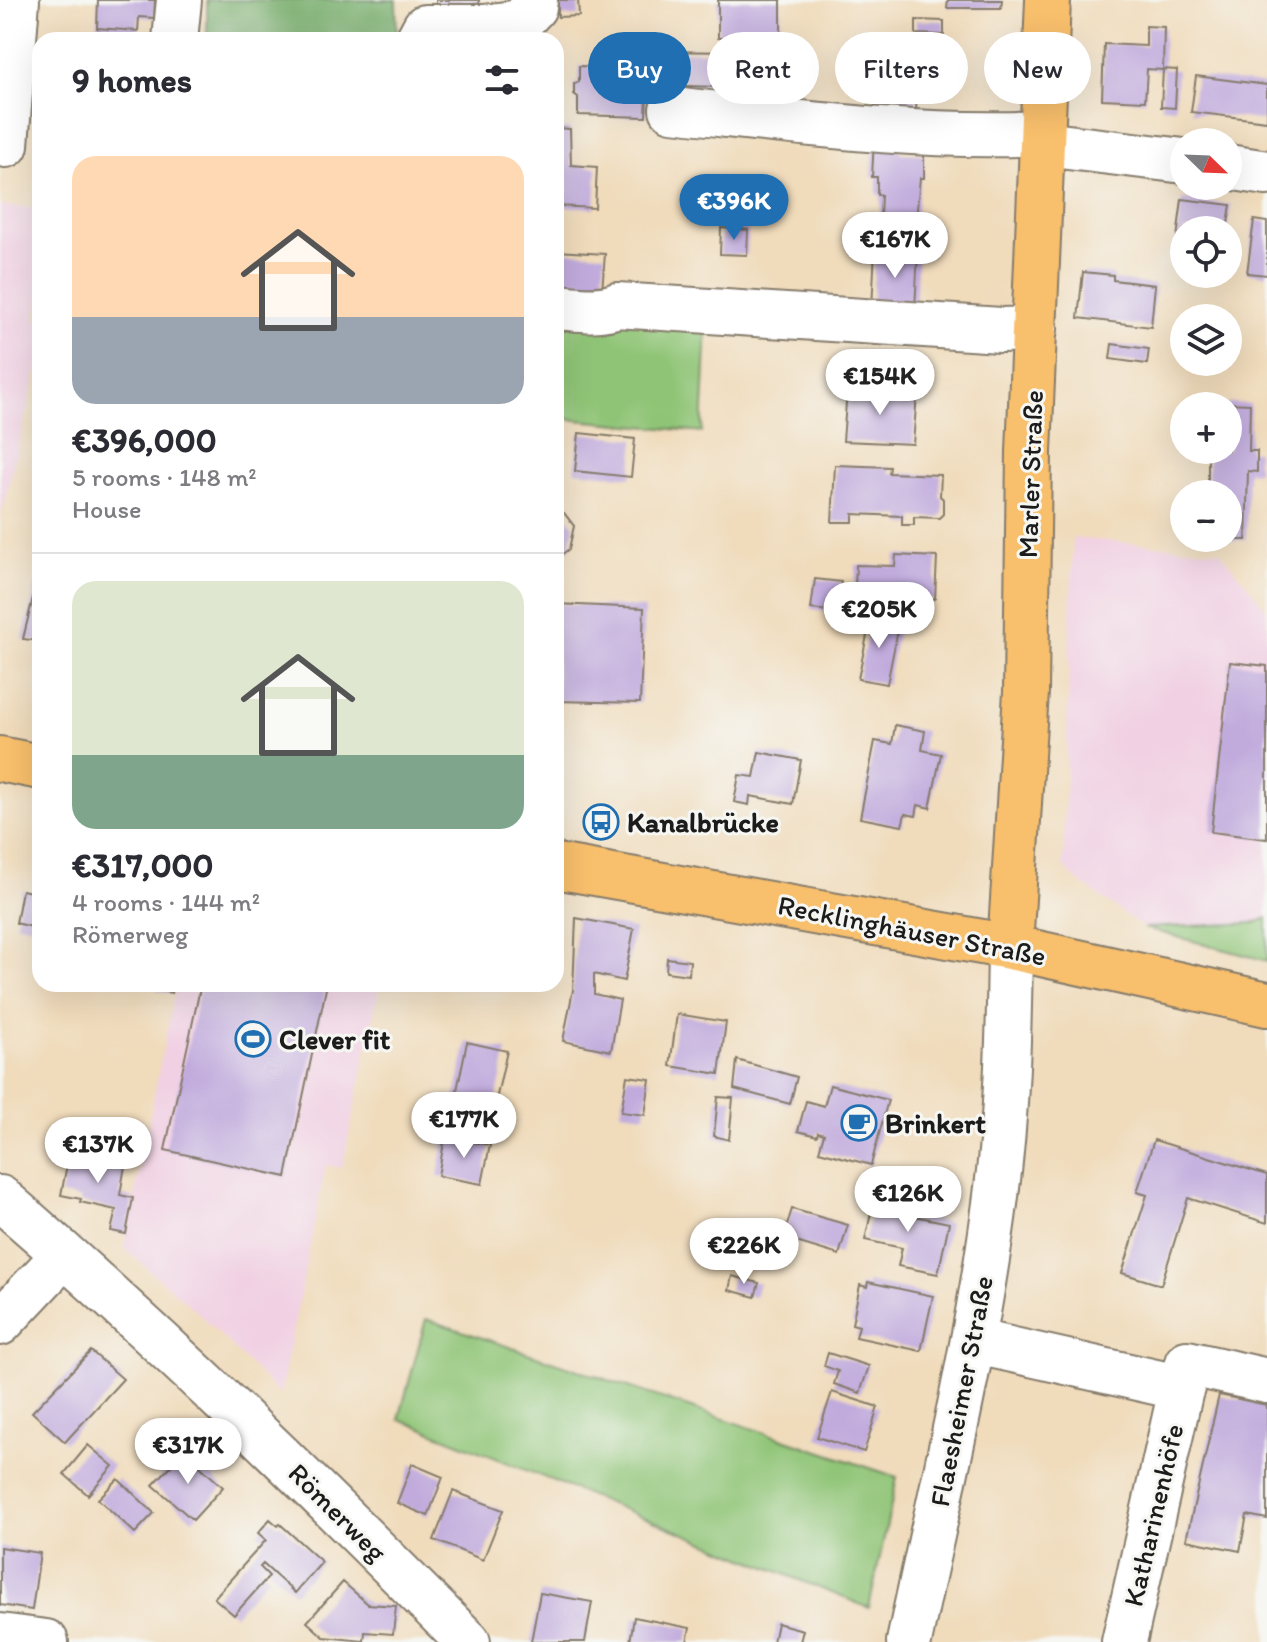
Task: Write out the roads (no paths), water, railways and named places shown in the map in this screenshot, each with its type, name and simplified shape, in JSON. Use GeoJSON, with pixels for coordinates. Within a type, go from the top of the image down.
{"type":"FeatureCollection","features":[{"type":"Feature","properties":{"kind":"main road","name":"Marler Straße"},"geometry":{"type":"LineString","coordinates":[[1010,947],[1026,692],[1028,481],[1048,0]]}},
{"type":"Feature","properties":{"kind":"main road"},"geometry":{"type":"LineString","coordinates":[[0,759],[32,765]]}},
{"type":"Feature","properties":{"kind":"main road","name":"Recklinghäuser Straße"},"geometry":{"type":"LineString","coordinates":[[564,867],[1010,947],[1267,1004]]}},
{"type":"Feature","properties":{"kind":"street"},"geometry":{"type":"LineString","coordinates":[[6,145],[17,0]]}},
{"type":"Feature","properties":{"kind":"street"},"geometry":{"type":"LineString","coordinates":[[176,32],[179,0]]}},
{"type":"Feature","properties":{"kind":"street"},"geometry":{"type":"LineString","coordinates":[[422,32],[425,27],[485,27],[520,22],[534,7],[535,0]]}},
{"type":"Feature","properties":{"kind":"street"},"geometry":{"type":"LineString","coordinates":[[672,109],[865,130],[1043,138],[1170,159]]}},
{"type":"Feature","properties":{"kind":"street"},"geometry":{"type":"LineString","coordinates":[[1242,169],[1267,173]]}},
{"type":"Feature","properties":{"kind":"street"},"geometry":{"type":"LineString","coordinates":[[564,307],[589,309],[617,305],[958,328],[1035,329]]}},
{"type":"Feature","properties":{"kind":"street","name":"Flaesheimer Straße"},"geometry":{"type":"LineString","coordinates":[[909,1642],[973,1341],[997,1193],[1009,1019],[1010,947]]}},
{"type":"Feature","properties":{"kind":"street","name":"Römerweg"},"geometry":{"type":"LineString","coordinates":[[0,1198],[309,1482],[468,1642]]}},
{"type":"Feature","properties":{"kind":"street"},"geometry":{"type":"LineString","coordinates":[[0,1323],[64,1255]]}},
{"type":"Feature","properties":{"kind":"street","name":"Katharinenhöfe"},"geometry":{"type":"LineString","coordinates":[[973,1341],[1182,1388]]}},
{"type":"Feature","properties":{"kind":"street","name":"Katharinenhöfe"},"geometry":{"type":"LineString","coordinates":[[1124,1642],[1187,1363],[1267,1381]]}},
{"type":"Feature","properties":{"kind":"place","name":"Kanalbrücke"},"geometry":{"type":"Point","coordinates":[601,822]}},
{"type":"Feature","properties":{"kind":"place","name":"Clever fit"},"geometry":{"type":"Point","coordinates":[253,1039]}},
{"type":"Feature","properties":{"kind":"place","name":"Brinkert"},"geometry":{"type":"Point","coordinates":[859,1123]}}]}
